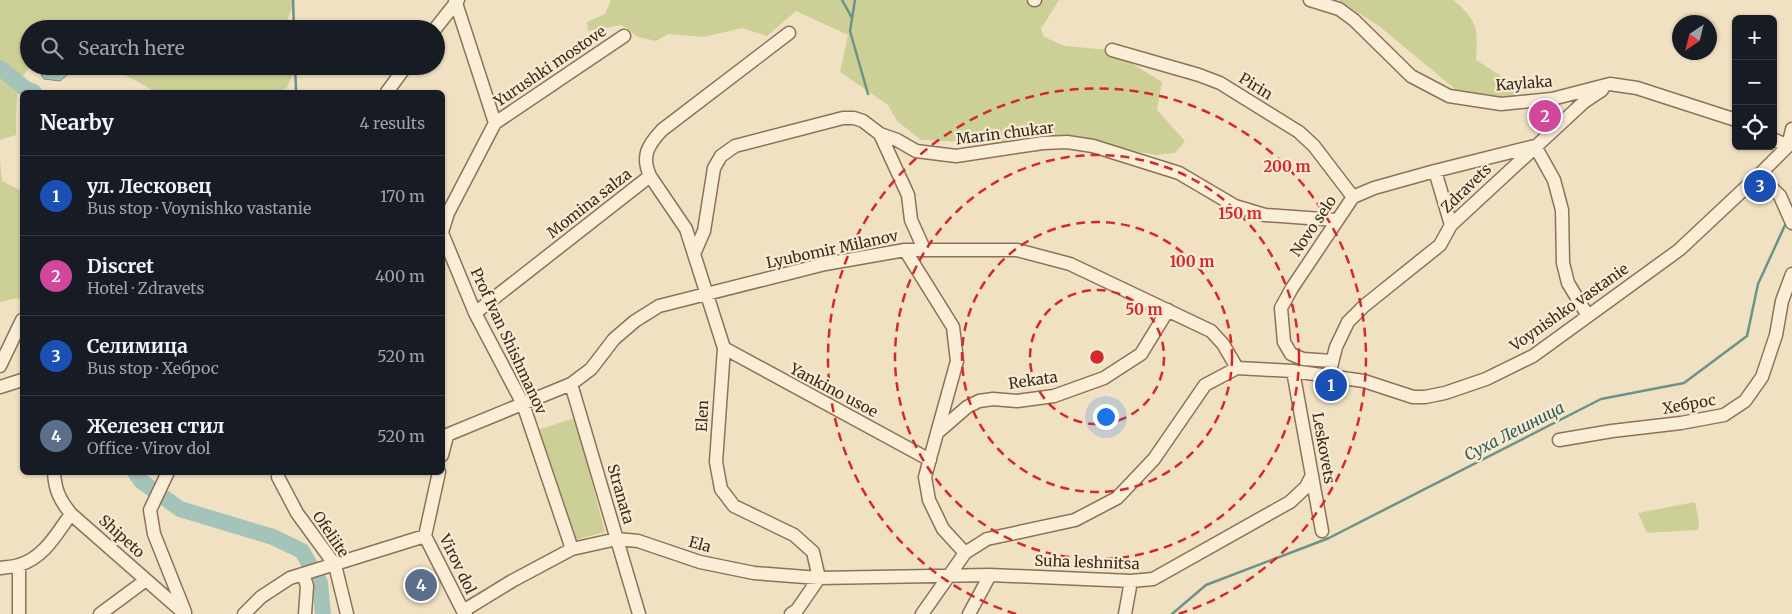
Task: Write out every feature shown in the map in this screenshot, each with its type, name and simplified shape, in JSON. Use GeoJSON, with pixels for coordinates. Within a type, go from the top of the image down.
{"type":"FeatureCollection","features":[{"type":"Feature","properties":{"kind":"street"},"geometry":{"type":"LineString","coordinates":[[442,20],[456,0]]}},
{"type":"Feature","properties":{"kind":"street"},"geometry":{"type":"LineString","coordinates":[[456,0],[495,123]]}},
{"type":"Feature","properties":{"kind":"street","name":"Kaylaka"},"geometry":{"type":"LineString","coordinates":[[1310,0],[1339,9],[1347,14],[1411,76],[1449,96],[1501,104],[1552,99],[1610,84],[1637,88],[1732,119]]}},
{"type":"Feature","properties":{"kind":"street","name":"Momina salza"},"geometry":{"type":"LineString","coordinates":[[475,313],[650,176],[645,166],[646,154],[650,144],[662,130],[790,33]]}},
{"type":"Feature","properties":{"kind":"street","name":"Yurushki mostove"},"geometry":{"type":"LineString","coordinates":[[445,213],[495,123],[624,36]]}},
{"type":"Feature","properties":{"kind":"street","name":"Pirin"},"geometry":{"type":"LineString","coordinates":[[1112,50],[1199,75],[1220,83],[1299,132],[1314,146],[1353,197]]}},
{"type":"Feature","properties":{"kind":"street"},"geometry":{"type":"LineString","coordinates":[[388,90],[399,75]]}},
{"type":"Feature","properties":{"kind":"street","name":"Zdravets"},"geometry":{"type":"LineString","coordinates":[[1330,376],[1336,347],[1348,322],[1364,306],[1440,246],[1451,225],[1584,102],[1610,84]]}},
{"type":"Feature","properties":{"kind":"street","name":"Marin chukar"},"geometry":{"type":"LineString","coordinates":[[694,254],[704,231],[714,168],[721,156],[735,146],[844,118],[854,118],[863,122],[880,134],[898,140],[916,151],[956,156],[1067,142],[1094,146],[1179,173],[1235,206],[1266,215],[1336,220]]}},
{"type":"Feature","properties":{"kind":"street"},"geometry":{"type":"LineString","coordinates":[[1777,140],[1790,145],[1792,129]]}},
{"type":"Feature","properties":{"kind":"street"},"geometry":{"type":"LineString","coordinates":[[880,134],[908,194],[911,220],[924,249]]}},
{"type":"Feature","properties":{"kind":"street","name":"Voynishko vastanie"},"geometry":{"type":"LineString","coordinates":[[1237,368],[1293,371],[1364,380],[1413,397],[1436,396],[1486,379],[1534,356],[1679,250],[1790,145]]}},
{"type":"Feature","properties":{"kind":"street"},"geometry":{"type":"LineString","coordinates":[[1535,146],[1554,180],[1562,210],[1563,263],[1568,283],[1588,316]]}},
{"type":"Feature","properties":{"kind":"street","name":"Novo selo"},"geometry":{"type":"LineString","coordinates":[[1332,361],[1303,359],[1291,354],[1284,342],[1281,308],[1336,220],[1353,197],[1374,188],[1535,146]]}},
{"type":"Feature","properties":{"kind":"street"},"geometry":{"type":"LineString","coordinates":[[1435,171],[1451,225]]}},
{"type":"Feature","properties":{"kind":"street","name":"Elen"},"geometry":{"type":"LineString","coordinates":[[650,176],[686,229],[724,348],[716,462],[721,489],[734,506],[794,535],[813,552],[819,578]]}},
{"type":"Feature","properties":{"kind":"street"},"geometry":{"type":"LineString","coordinates":[[1759,176],[1780,196],[1792,223]]}},
{"type":"Feature","properties":{"kind":"street","name":"Prof Ivan Shishmanov"},"geometry":{"type":"LineString","coordinates":[[445,239],[475,313],[523,404],[572,549]]}},
{"type":"Feature","properties":{"kind":"street"},"geometry":{"type":"LineString","coordinates":[[905,250],[953,327],[958,361],[925,477],[929,500],[943,529],[965,553]]}},
{"type":"Feature","properties":{"kind":"street","name":"Lyubomir Milanov"},"geometry":{"type":"LineString","coordinates":[[445,436],[572,384],[591,369],[614,340],[635,321],[659,306],[825,264],[905,250],[1017,250],[1070,264],[1211,331],[1223,344],[1237,368]]}},
{"type":"Feature","properties":{"kind":"street","name":"Хеброс"},"geometry":{"type":"LineString","coordinates":[[1559,440],[1724,415],[1745,400],[1762,377],[1776,335],[1782,301],[1792,274]]}},
{"type":"Feature","properties":{"kind":"street","name":"Rekata"},"geometry":{"type":"LineString","coordinates":[[937,433],[967,407],[979,401],[993,399],[1017,401],[1054,396],[1104,378],[1141,354],[1168,310]]}},
{"type":"Feature","properties":{"kind":"street"},"geometry":{"type":"LineString","coordinates":[[0,366],[20,324]]}},
{"type":"Feature","properties":{"kind":"street","name":"Yankino usoe"},"geometry":{"type":"LineString","coordinates":[[724,348],[930,460]]}},
{"type":"Feature","properties":{"kind":"street"},"geometry":{"type":"LineString","coordinates":[[922,614],[965,553],[987,539],[1075,520],[1117,498],[1154,459],[1205,386],[1237,368]]}},
{"type":"Feature","properties":{"kind":"street","name":"Leskovets"},"geometry":{"type":"LineString","coordinates":[[1293,371],[1322,531]]}},
{"type":"Feature","properties":{"kind":"street"},"geometry":{"type":"LineString","coordinates":[[0,388],[20,381]]}},
{"type":"Feature","properties":{"kind":"street","name":"Stranata"},"geometry":{"type":"LineString","coordinates":[[572,384],[639,614]]}},
{"type":"Feature","properties":{"kind":"street","name":"Shipeto"},"geometry":{"type":"LineString","coordinates":[[54,475],[60,499],[71,514],[186,614]]}},
{"type":"Feature","properties":{"kind":"street"},"geometry":{"type":"LineString","coordinates":[[166,475],[150,510],[154,534],[186,614]]}},
{"type":"Feature","properties":{"kind":"street","name":"Virov dol"},"geometry":{"type":"LineString","coordinates":[[438,475],[426,536],[464,613]]}},
{"type":"Feature","properties":{"kind":"street","name":"Suha leshnitsa"},"geometry":{"type":"LineString","coordinates":[[948,577],[990,575],[1131,581],[1153,579],[1290,502],[1306,487],[1312,475]]}},
{"type":"Feature","properties":{"kind":"street","name":"Ofeliite"},"geometry":{"type":"LineString","coordinates":[[278,477],[297,513],[330,567],[347,614]]}},
{"type":"Feature","properties":{"kind":"street"},"geometry":{"type":"LineString","coordinates":[[0,568],[19,565],[47,548],[71,514]]}},
{"type":"Feature","properties":{"kind":"street"},"geometry":{"type":"LineString","coordinates":[[244,614],[261,597],[290,578],[426,536]]}},
{"type":"Feature","properties":{"kind":"street","name":"Ela"},"geometry":{"type":"LineString","coordinates":[[464,613],[512,581],[572,549],[617,539],[638,542],[700,562],[754,573],[819,578],[948,577]]}},
{"type":"Feature","properties":{"kind":"street"},"geometry":{"type":"LineString","coordinates":[[19,565],[19,614]]}},
{"type":"Feature","properties":{"kind":"street"},"geometry":{"type":"LineString","coordinates":[[303,574],[307,586],[305,614]]}},
{"type":"Feature","properties":{"kind":"street"},"geometry":{"type":"LineString","coordinates":[[969,614],[990,575]]}},
{"type":"Feature","properties":{"kind":"street"},"geometry":{"type":"LineString","coordinates":[[791,614],[797,610],[819,578]]}},
{"type":"Feature","properties":{"kind":"street"},"geometry":{"type":"LineString","coordinates":[[100,614],[115,609],[146,580]]}},
{"type":"Feature","properties":{"kind":"street"},"geometry":{"type":"LineString","coordinates":[[1125,614],[1131,581]]}},
{"type":"Feature","properties":{"kind":"green space"},"geometry":{"type":"Polygon","coordinates":[[[0,0],[295,0],[287,20],[20,20],[20,75],[24,75],[17,98],[16,135],[0,140],[0,0]]]}},
{"type":"Feature","properties":{"kind":"green space"},"geometry":{"type":"Polygon","coordinates":[[[611,0],[1059,0],[1041,29],[1044,37],[1065,46],[1110,50],[1162,82],[1157,110],[1185,141],[1175,153],[1156,155],[1070,139],[1012,144],[921,140],[897,121],[888,105],[840,72],[848,35],[796,11],[767,36],[742,28],[704,37],[668,34],[656,41],[638,37],[622,25],[588,31],[587,22],[605,14],[611,0]]]}},
{"type":"Feature","properties":{"kind":"green space"},"geometry":{"type":"Polygon","coordinates":[[[1338,0],[1453,0],[1467,13],[1475,26],[1477,40],[1476,60],[1520,88],[1518,102],[1467,99],[1379,26],[1338,0]]]}},
{"type":"Feature","properties":{"kind":"green space"},"geometry":{"type":"Polygon","coordinates":[[[125,75],[293,75],[286,89],[282,90],[152,90],[125,75]]]}},
{"type":"Feature","properties":{"kind":"green space"},"geometry":{"type":"Polygon","coordinates":[[[0,161],[2,181],[20,190],[20,299],[17,298],[0,302],[0,161]]]}},
{"type":"Feature","properties":{"kind":"green space"},"geometry":{"type":"Polygon","coordinates":[[[575,418],[605,532],[575,540],[537,430],[575,418]]]}},
{"type":"Feature","properties":{"kind":"green space"},"geometry":{"type":"Polygon","coordinates":[[[1695,502],[1699,523],[1698,530],[1647,533],[1638,513],[1695,502]]]}},
{"type":"Feature","properties":{"kind":"water"},"geometry":{"type":"Polygon","coordinates":[[[41,75],[67,75],[60,81],[44,79],[41,75]]]}},
{"type":"Feature","properties":{"kind":"waterway"},"geometry":{"type":"LineString","coordinates":[[293,0],[294,20]]}},
{"type":"Feature","properties":{"kind":"waterway"},"geometry":{"type":"LineString","coordinates":[[842,0],[852,18]]}},
{"type":"Feature","properties":{"kind":"waterway"},"geometry":{"type":"LineString","coordinates":[[855,0],[850,31],[868,94]]}},
{"type":"Feature","properties":{"kind":"waterway"},"geometry":{"type":"LineString","coordinates":[[0,68],[29,90]]}},
{"type":"Feature","properties":{"kind":"waterway"},"geometry":{"type":"LineString","coordinates":[[295,75],[296,90]]}},
{"type":"Feature","properties":{"kind":"waterway","name":"Суха Лешница"},"geometry":{"type":"LineString","coordinates":[[1172,614],[1206,585],[1329,538],[1601,399],[1684,383],[1747,336],[1758,284],[1786,223]]}},
{"type":"Feature","properties":{"kind":"waterway"},"geometry":{"type":"LineString","coordinates":[[137,475],[141,481],[180,509],[273,537],[302,551],[320,583],[323,614]]}},
{"type":"Feature","properties":{"kind":"place","name":"Discret"},"geometry":{"type":"Point","coordinates":[1545,116]}},
{"type":"Feature","properties":{"kind":"place","name":"Селимица"},"geometry":{"type":"Point","coordinates":[1760,186]}},
{"type":"Feature","properties":{"kind":"place","name":"ул. Лесковец"},"geometry":{"type":"Point","coordinates":[1331,385]}},
{"type":"Feature","properties":{"kind":"place","name":"Железен стил"},"geometry":{"type":"Point","coordinates":[421,585]}}]}
